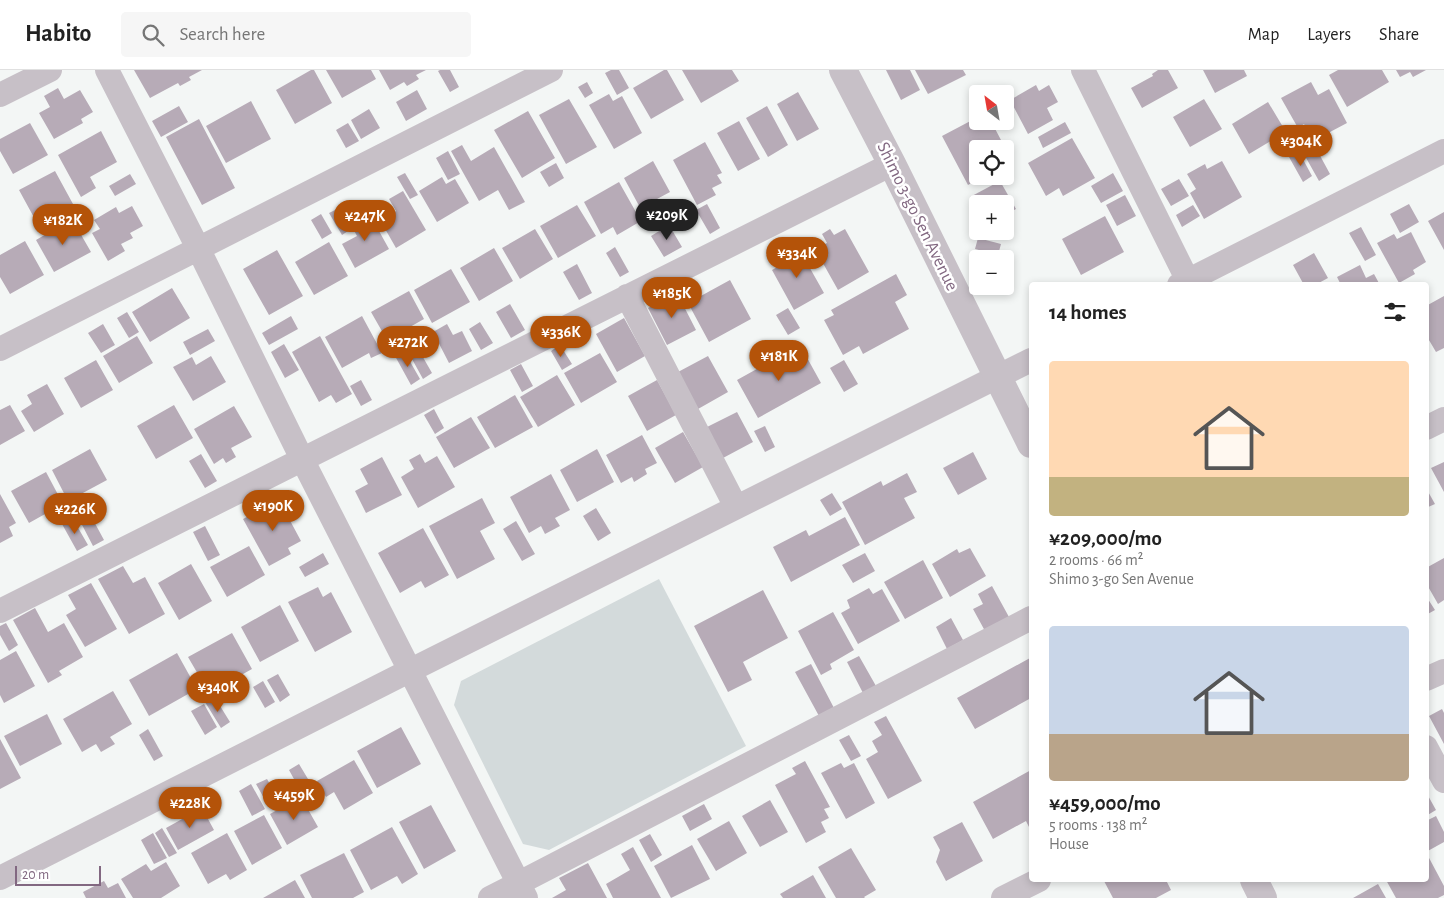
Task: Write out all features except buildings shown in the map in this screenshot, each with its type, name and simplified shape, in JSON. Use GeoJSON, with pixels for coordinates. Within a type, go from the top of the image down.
{"type":"FeatureCollection","features":[{"type":"Feature","properties":{"kind":"street"},"geometry":{"type":"LineString","coordinates":[[0,95],[50,70]]}},
{"type":"Feature","properties":{"kind":"street"},"geometry":{"type":"LineString","coordinates":[[107,70],[409,671],[522,891]]}},
{"type":"Feature","properties":{"kind":"street"},"geometry":{"type":"LineString","coordinates":[[0,349],[551,70]]}},
{"type":"Feature","properties":{"kind":"street","name":"Shimo 3-go Sen Avenue"},"geometry":{"type":"LineString","coordinates":[[843,70],[892,164],[1029,440]]}},
{"type":"Feature","properties":{"kind":"street"},"geometry":{"type":"LineString","coordinates":[[1083,70],[1185,282]]}},
{"type":"Feature","properties":{"kind":"street"},"geometry":{"type":"LineString","coordinates":[[1190,282],[1444,151]]}},
{"type":"Feature","properties":{"kind":"street"},"geometry":{"type":"LineString","coordinates":[[0,611],[892,164]]}},
{"type":"Feature","properties":{"kind":"street"},"geometry":{"type":"LineString","coordinates":[[627,296],[736,507]]}},
{"type":"Feature","properties":{"kind":"street"},"geometry":{"type":"LineString","coordinates":[[0,878],[1029,361]]}},
{"type":"Feature","properties":{"kind":"street"},"geometry":{"type":"LineString","coordinates":[[1429,426],[1444,419]]}},
{"type":"Feature","properties":{"kind":"street"},"geometry":{"type":"LineString","coordinates":[[490,898],[522,891],[1029,619]]}},
{"type":"Feature","properties":{"kind":"street"},"geometry":{"type":"LineString","coordinates":[[1429,678],[1444,670]]}},
{"type":"Feature","properties":{"kind":"street"},"geometry":{"type":"LineString","coordinates":[[1429,752],[1444,781]]}},
{"type":"Feature","properties":{"kind":"street"},"geometry":{"type":"LineString","coordinates":[[1003,898],[1035,882]]}},
{"type":"Feature","properties":{"kind":"street"},"geometry":{"type":"LineString","coordinates":[[1255,882],[1263,898]]}},
{"type":"Feature","properties":{"kind":"shaded area"},"geometry":{"type":"Polygon","coordinates":[[[659,579],[746,746],[549,850],[523,844],[454,705],[461,681],[659,579]]]}}]}
